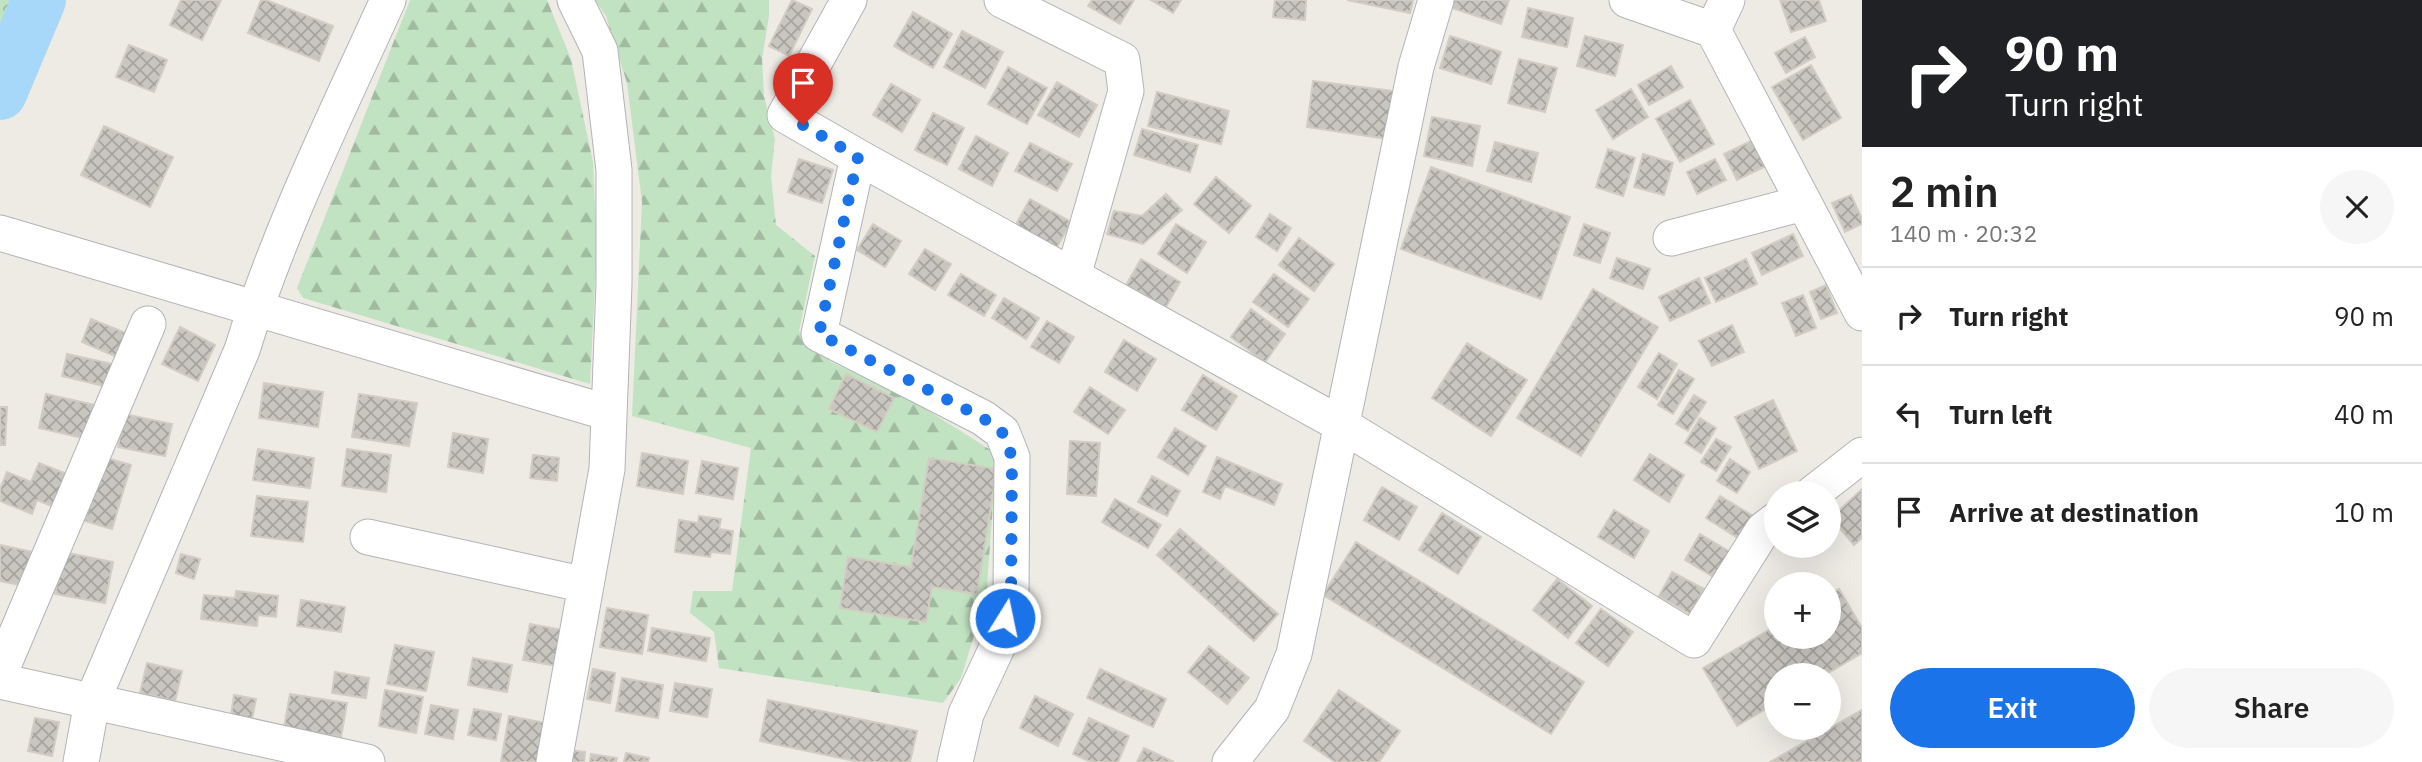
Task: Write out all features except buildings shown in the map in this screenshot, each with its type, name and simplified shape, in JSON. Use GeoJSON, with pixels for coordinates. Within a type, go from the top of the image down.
{"type":"FeatureCollection","features":[{"type":"Feature","properties":{"kind":"street"},"geometry":{"type":"LineString","coordinates":[[81,762],[92,702],[242,350],[254,308],[306,179],[388,0]]}},
{"type":"Feature","properties":{"kind":"street"},"geometry":{"type":"LineString","coordinates":[[554,762],[607,469],[609,413],[614,170],[600,51],[575,0]]}},
{"type":"Feature","properties":{"kind":"street"},"geometry":{"type":"LineString","coordinates":[[849,0],[785,115],[1342,425],[1694,640],[1764,529]]}},
{"type":"Feature","properties":{"kind":"street"},"geometry":{"type":"LineString","coordinates":[[1002,0],[1122,60],[1126,91],[1073,276]]}},
{"type":"Feature","properties":{"kind":"street"},"geometry":{"type":"LineString","coordinates":[[1230,762],[1272,709],[1294,654],[1416,67],[1436,0]]}},
{"type":"Feature","properties":{"kind":"street"},"geometry":{"type":"LineString","coordinates":[[1627,0],[1720,15],[1803,203],[1848,255],[1862,313]]}},
{"type":"Feature","properties":{"kind":"street"},"geometry":{"type":"LineString","coordinates":[[858,157],[819,334],[983,418],[1002,432],[1012,457],[1011,596],[999,640],[967,714],[955,762]]}},
{"type":"Feature","properties":{"kind":"street"},"geometry":{"type":"LineString","coordinates":[[1671,238],[1803,203]]}},
{"type":"Feature","properties":{"kind":"street"},"geometry":{"type":"LineString","coordinates":[[0,233],[609,413]]}},
{"type":"Feature","properties":{"kind":"street"},"geometry":{"type":"LineString","coordinates":[[0,673],[148,324]]}},
{"type":"Feature","properties":{"kind":"street"},"geometry":{"type":"LineString","coordinates":[[1829,481],[1862,455]]}},
{"type":"Feature","properties":{"kind":"street"},"geometry":{"type":"LineString","coordinates":[[368,537],[586,585]]}},
{"type":"Feature","properties":{"kind":"street"},"geometry":{"type":"LineString","coordinates":[[0,681],[367,762]]}},
{"type":"Feature","properties":{"kind":"green space"},"geometry":{"type":"Polygon","coordinates":[[[0,0],[25,0],[0,66],[0,0]]]}},
{"type":"Feature","properties":{"kind":"green space"},"geometry":{"type":"Polygon","coordinates":[[[410,0],[547,0],[571,59],[593,162],[597,246],[590,384],[303,298],[297,288],[410,0]]]}},
{"type":"Feature","properties":{"kind":"green space"},"geometry":{"type":"Polygon","coordinates":[[[595,0],[769,0],[762,59],[764,96],[775,139],[771,176],[776,225],[815,256],[799,331],[831,362],[908,398],[997,454],[986,597],[961,678],[943,703],[719,668],[714,632],[690,613],[693,591],[732,591],[751,448],[632,416],[642,202],[627,83],[606,16],[595,0]]]}},
{"type":"Feature","properties":{"kind":"waterway"},"geometry":{"type":"LineString","coordinates":[[0,93],[39,0]]}},
{"type":"Feature","properties":{"kind":"route"},"geometry":{"type":"LineString","coordinates":[[803,125],[858,157],[819,334],[983,418],[1002,432],[1012,457],[1011,596],[1005,618]]}}]}
